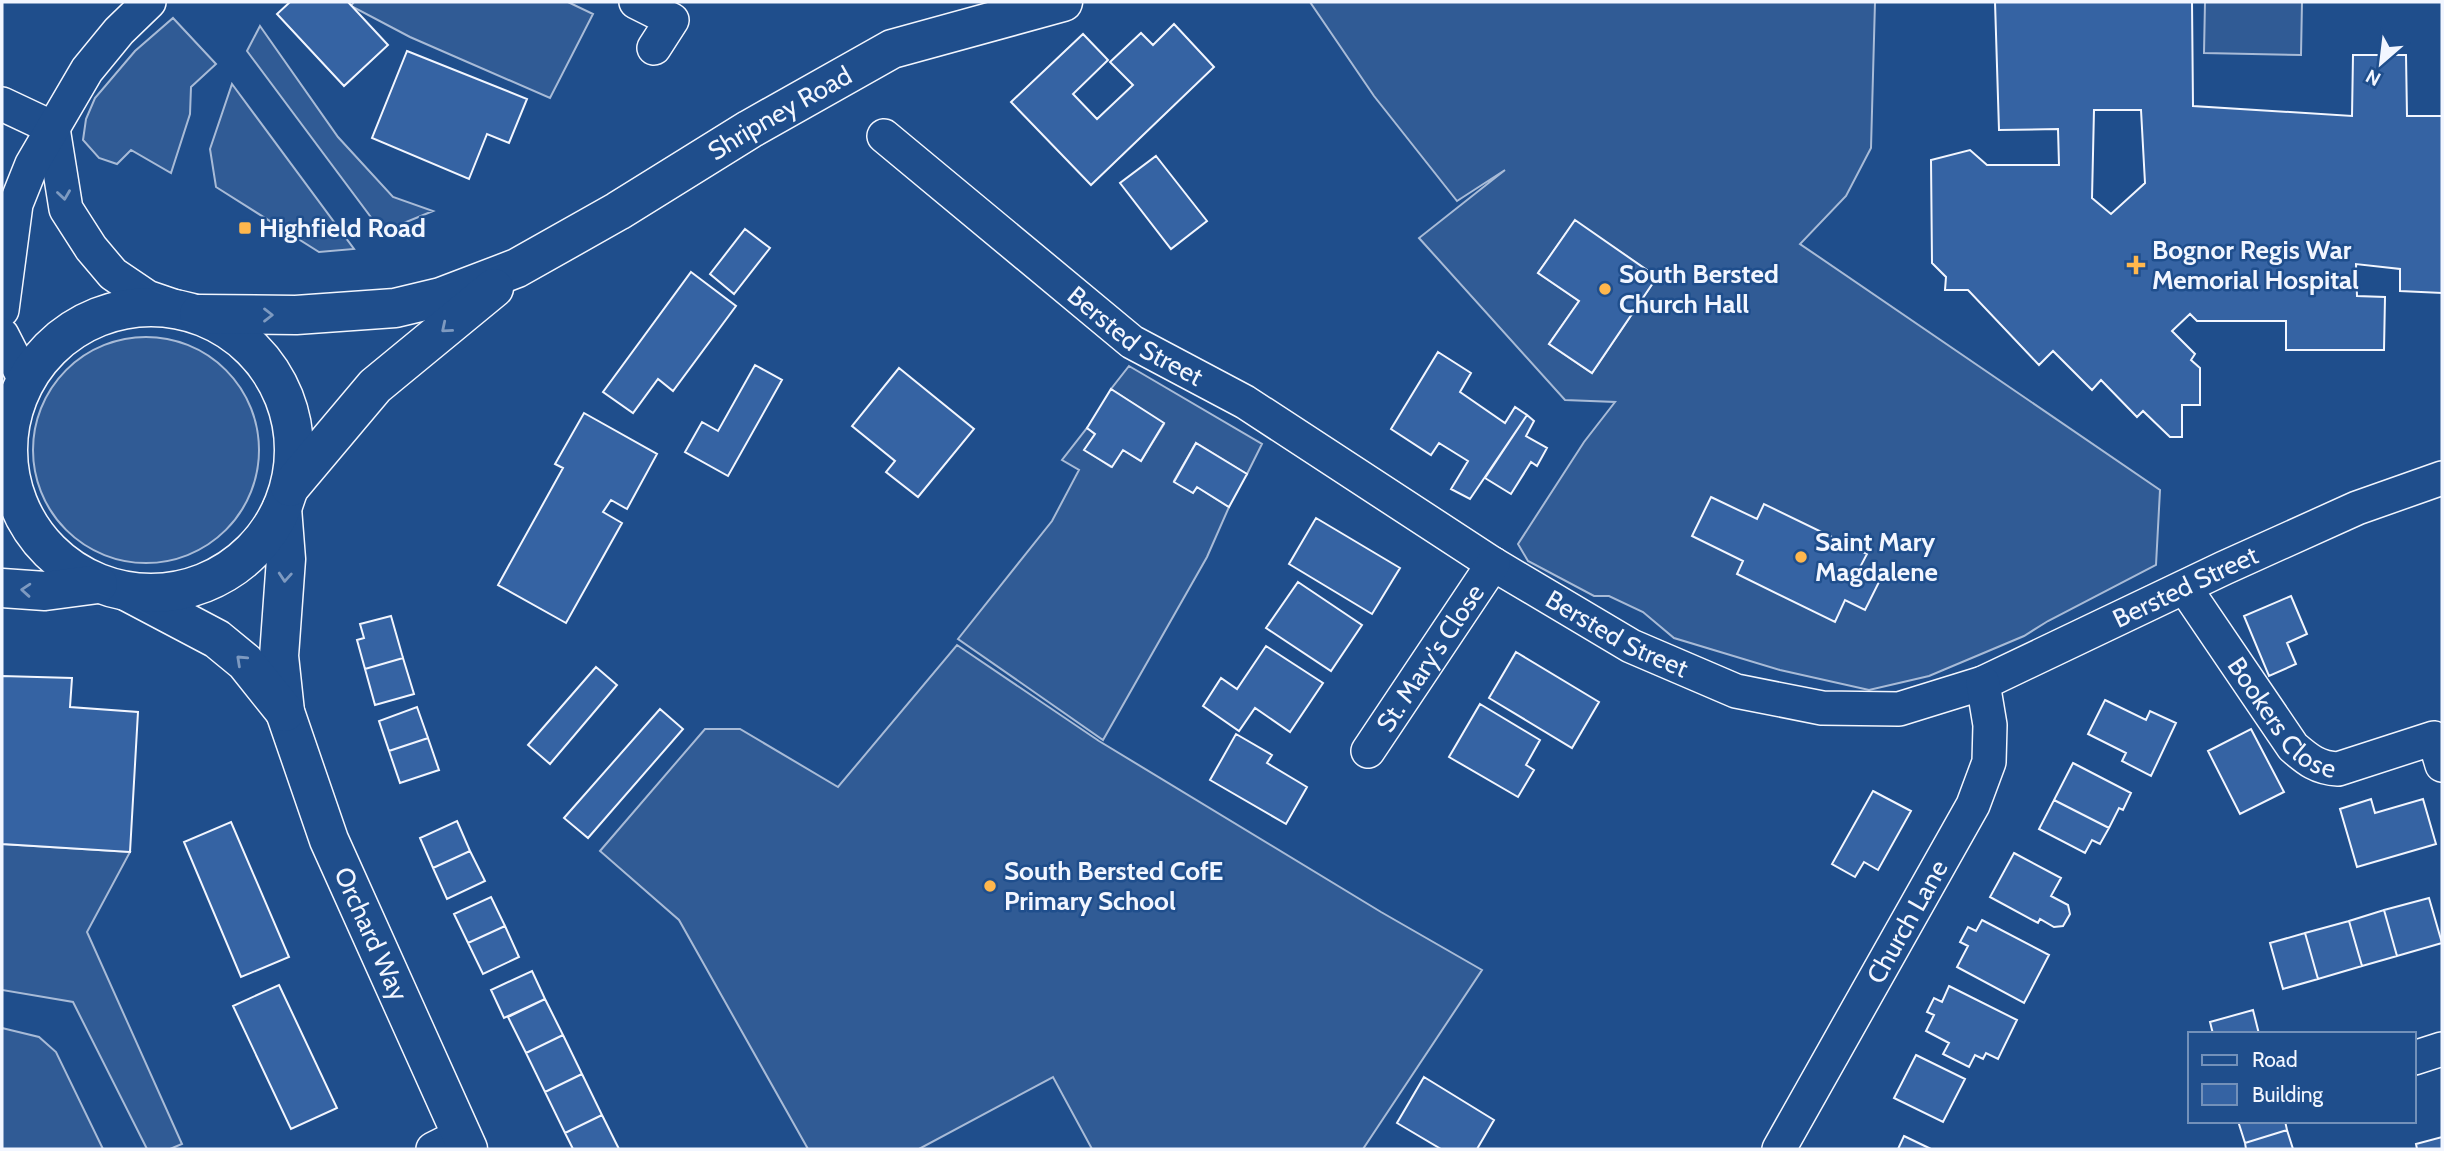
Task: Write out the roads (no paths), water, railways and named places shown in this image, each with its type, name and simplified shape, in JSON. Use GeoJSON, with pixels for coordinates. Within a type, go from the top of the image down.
{"type":"FeatureCollection","features":[{"type":"Feature","properties":{"kind":"main road","name":"Shripney Road"},"geometry":{"type":"LineString","coordinates":[[113,588],[65,566],[38,541],[19,509],[8,473],[7,436],[14,397],[54,342],[94,317],[141,306],[194,313],[296,315],[395,308],[441,297],[517,268],[618,211],[750,129],[892,49],[1063,2]]}},
{"type":"Feature","properties":{"kind":"main road","name":"Shripney Road"},"geometry":{"type":"LineString","coordinates":[[286,498],[375,386],[517,268]]}},
{"type":"Feature","properties":{"kind":"main road","name":"Shripney Road"},"geometry":{"type":"LineString","coordinates":[[2,588],[45,591],[113,588],[164,594],[199,586],[231,570],[258,547],[278,519],[286,498],[295,445],[287,402],[267,365],[237,335],[194,313]]}},
{"type":"Feature","properties":{"kind":"main road"},"geometry":{"type":"LineString","coordinates":[[285,712],[279,656],[286,559],[286,498]]}},
{"type":"Feature","properties":{"kind":"main road"},"geometry":{"type":"LineString","coordinates":[[113,588],[217,639],[245,663],[285,712]]}},
{"type":"Feature","properties":{"kind":"main road","name":"Orchard Way"},"geometry":{"type":"LineString","coordinates":[[285,712],[329,840],[454,1144]]}},
{"type":"Feature","properties":{"kind":"street"},"geometry":{"type":"LineString","coordinates":[[2,310],[16,204],[32,164],[87,70],[119,31],[149,2]]}},
{"type":"Feature","properties":{"kind":"street"},"geometry":{"type":"LineString","coordinates":[[636,2],[672,20],[654,48]]}},
{"type":"Feature","properties":{"kind":"street"},"geometry":{"type":"LineString","coordinates":[[2,104],[53,128]]}},
{"type":"Feature","properties":{"kind":"street"},"geometry":{"type":"LineString","coordinates":[[53,128],[66,209],[91,248],[113,274],[147,297],[194,313]]}},
{"type":"Feature","properties":{"kind":"street","name":"Bersted Street"},"geometry":{"type":"LineString","coordinates":[[884,136],[1132,342],[1245,402],[1493,564],[1631,646],[1736,691],[1822,708],[1899,709],[1983,683],[2357,508],[2442,478]]}},
{"type":"Feature","properties":{"kind":"street"},"geometry":{"type":"LineString","coordinates":[[2,335],[14,397]]}},
{"type":"Feature","properties":{"kind":"street","name":"St. Mary's Close"},"geometry":{"type":"LineString","coordinates":[[1368,751],[1493,564]]}},
{"type":"Feature","properties":{"kind":"street","name":"Bookers Close"},"geometry":{"type":"LineString","coordinates":[[2185,588],[2293,747],[2311,762],[2324,768],[2338,769],[2434,738],[2442,765]]}},
{"type":"Feature","properties":{"kind":"street","name":"Church Lane"},"geometry":{"type":"LineString","coordinates":[[1779,1149],[1973,805],[1989,762],[1990,725],[1983,683]]}},
{"type":"Feature","properties":{"kind":"street"},"geometry":{"type":"LineString","coordinates":[[2416,1057],[2442,1049]]}},
{"type":"Feature","properties":{"kind":"place","name":"Highfield Road"},"geometry":{"type":"Point","coordinates":[245,228]}},
{"type":"Feature","properties":{"kind":"place","name":"Bognor Regis War Memorial Hospital"},"geometry":{"type":"Point","coordinates":[2136,265]}},
{"type":"Feature","properties":{"kind":"place","name":"South Bersted Church Hall"},"geometry":{"type":"Point","coordinates":[1605,289]}},
{"type":"Feature","properties":{"kind":"place","name":"Saint Mary Magdalene"},"geometry":{"type":"Point","coordinates":[1801,557]}},
{"type":"Feature","properties":{"kind":"place","name":"South Bersted CofE Primary School"},"geometry":{"type":"Point","coordinates":[990,886]}}]}
